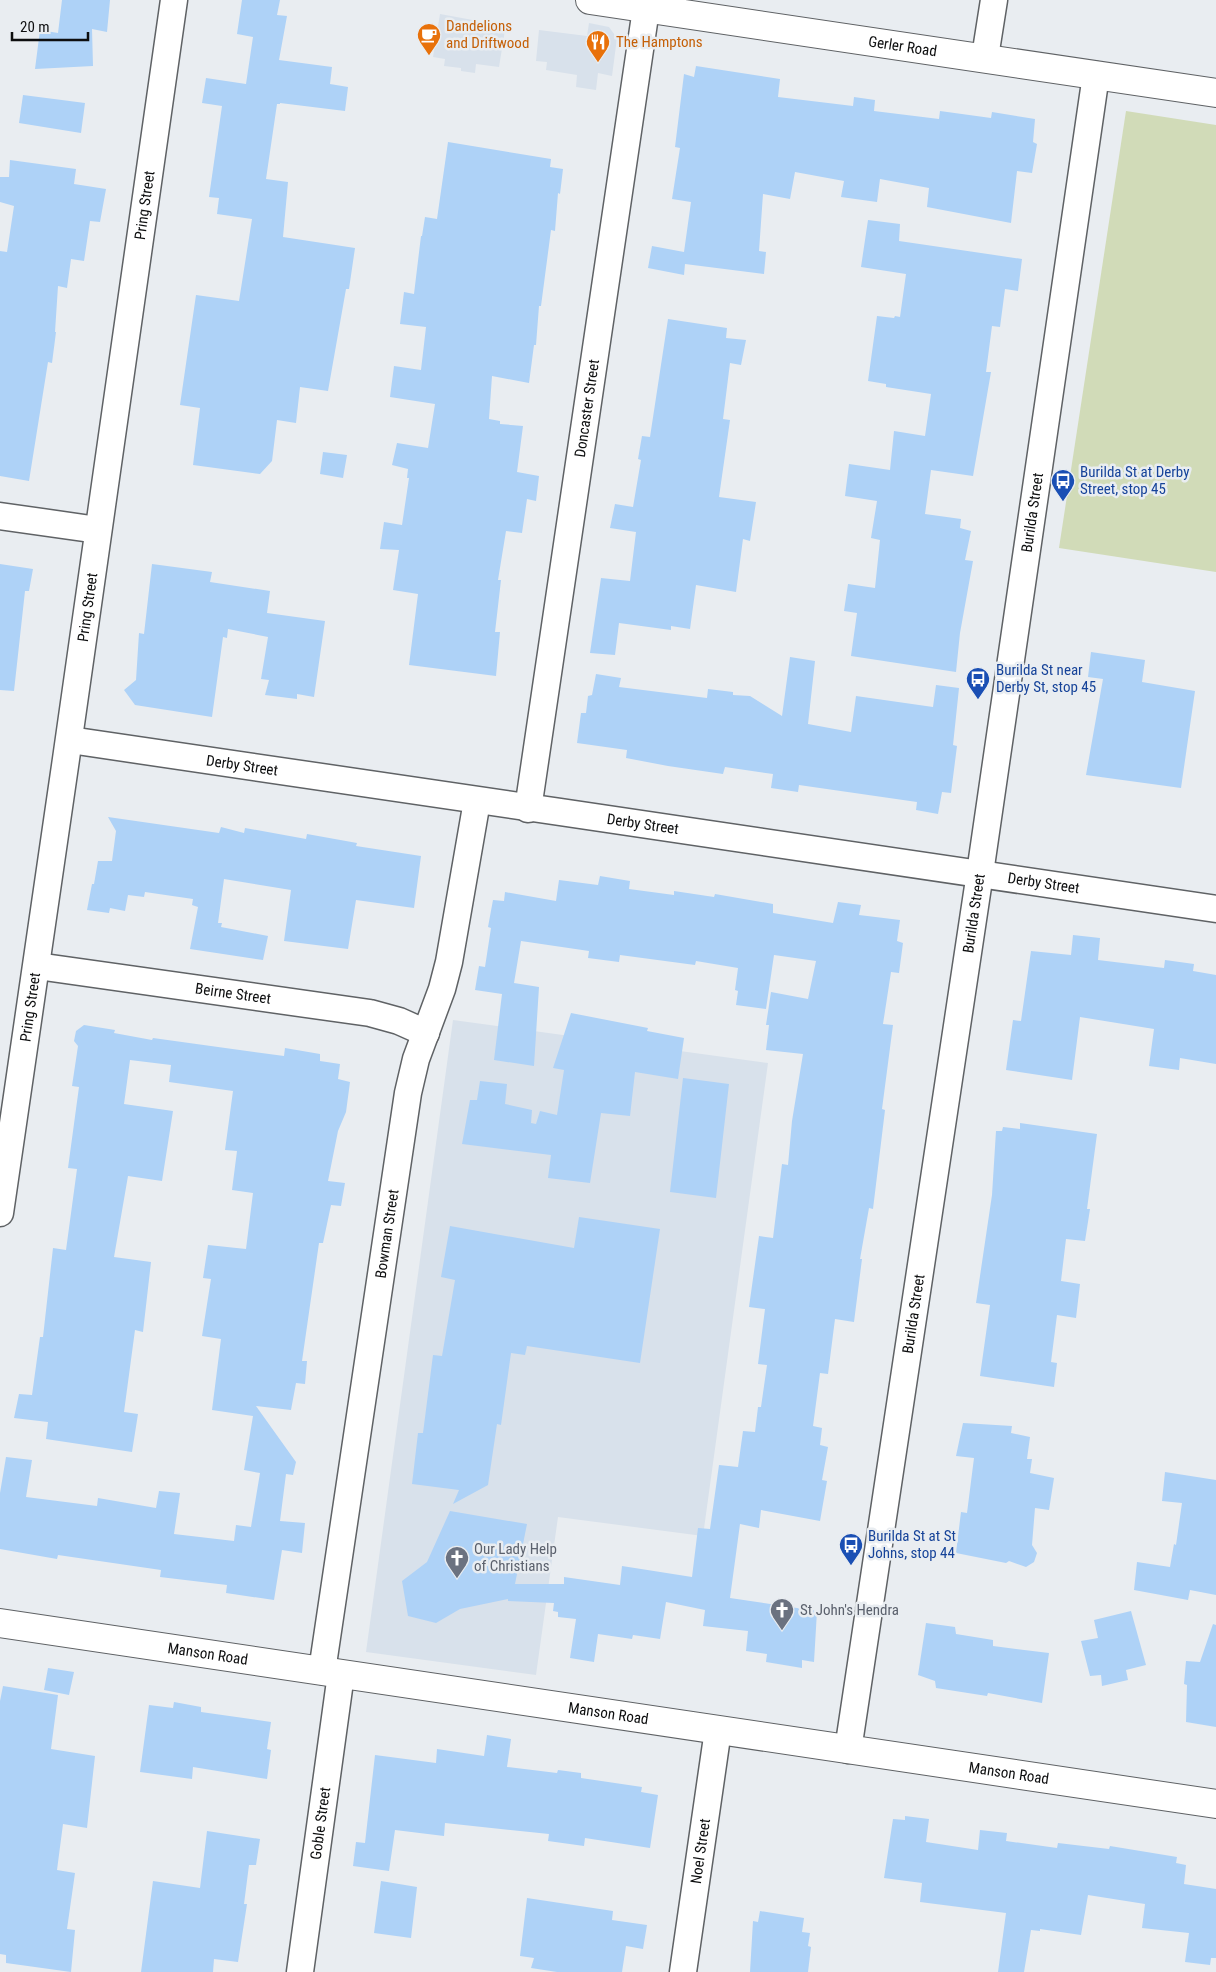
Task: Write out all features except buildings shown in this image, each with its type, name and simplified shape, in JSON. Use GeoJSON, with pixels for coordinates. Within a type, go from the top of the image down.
{"type":"FeatureCollection","features":[{"type":"Feature","properties":{"kind":"street","name":"Pring Street"},"geometry":{"type":"LineString","coordinates":[[0,1213],[70,740],[174,0]]}},
{"type":"Feature","properties":{"kind":"street","name":"Gerler Road"},"geometry":{"type":"LineString","coordinates":[[590,0],[985,57],[1216,93]]}},
{"type":"Feature","properties":{"kind":"street"},"geometry":{"type":"LineString","coordinates":[[985,57],[994,0]]}},
{"type":"Feature","properties":{"kind":"street","name":"Doncaster Street"},"geometry":{"type":"LineString","coordinates":[[528,808],[646,9]]}},
{"type":"Feature","properties":{"kind":"street","name":"Burilda Street"},"geometry":{"type":"LineString","coordinates":[[848,1750],[980,873],[1096,75]]}},
{"type":"Feature","properties":{"kind":"street"},"geometry":{"type":"LineString","coordinates":[[0,516],[98,530]]}},
{"type":"Feature","properties":{"kind":"street","name":"Derby Street"},"geometry":{"type":"LineString","coordinates":[[70,740],[1216,909]]}},
{"type":"Feature","properties":{"kind":"street","name":"Bowman Street"},"geometry":{"type":"LineString","coordinates":[[332,1673],[408,1093],[416,1058],[442,989],[449,962],[477,801]]}},
{"type":"Feature","properties":{"kind":"street","name":"Beirne Street"},"geometry":{"type":"LineString","coordinates":[[37,966],[370,1013],[399,1021],[426,1032]]}},
{"type":"Feature","properties":{"kind":"street","name":"Manson Road"},"geometry":{"type":"LineString","coordinates":[[0,1623],[1216,1804]]}},
{"type":"Feature","properties":{"kind":"street","name":"Goble Street"},"geometry":{"type":"LineString","coordinates":[[300,1972],[332,1673]]}},
{"type":"Feature","properties":{"kind":"street","name":"Noel Street"},"geometry":{"type":"LineString","coordinates":[[683,1972],[718,1730]]}},
{"type":"Feature","properties":{"kind":"shaded area"},"geometry":{"type":"Polygon","coordinates":[[[440,14],[500,25],[500,29],[505,30],[499,67],[476,64],[475,73],[461,71],[461,68],[444,66],[445,59],[433,57],[440,14]]]}},
{"type":"Feature","properties":{"kind":"shaded area"},"geometry":{"type":"Polygon","coordinates":[[[589,23],[609,27],[617,38],[612,76],[598,73],[596,90],[576,87],[577,75],[546,70],[547,62],[536,61],[539,30],[587,36],[589,23]]]}},
{"type":"Feature","properties":{"kind":"shaded area"},"geometry":{"type":"Polygon","coordinates":[[[453,1020],[768,1063],[703,1536],[558,1517],[536,1675],[366,1652],[453,1020]]]}},
{"type":"Feature","properties":{"kind":"green space"},"geometry":{"type":"Polygon","coordinates":[[[1126,111],[1216,125],[1216,572],[1059,548],[1126,111]]]}},
{"type":"Feature","properties":{"kind":"place","name":"Dandelions and Driftwood"},"geometry":{"type":"Point","coordinates":[429,56]}},
{"type":"Feature","properties":{"kind":"place","name":"The Hamptons"},"geometry":{"type":"Point","coordinates":[598,63]}},
{"type":"Feature","properties":{"kind":"place","name":"Burilda St at Derby Street, stop 45"},"geometry":{"type":"Point","coordinates":[1063,502]}},
{"type":"Feature","properties":{"kind":"place","name":"Burilda St near Derby St, stop 45"},"geometry":{"type":"Point","coordinates":[978,700]}},
{"type":"Feature","properties":{"kind":"place","name":"Burilda St at St Johns, stop 44"},"geometry":{"type":"Point","coordinates":[851,1566]}},
{"type":"Feature","properties":{"kind":"place","name":"Our Lady Help of Christians"},"geometry":{"type":"Point","coordinates":[457,1579]}},
{"type":"Feature","properties":{"kind":"place","name":"St John's Hendra"},"geometry":{"type":"Point","coordinates":[782,1631]}}]}
